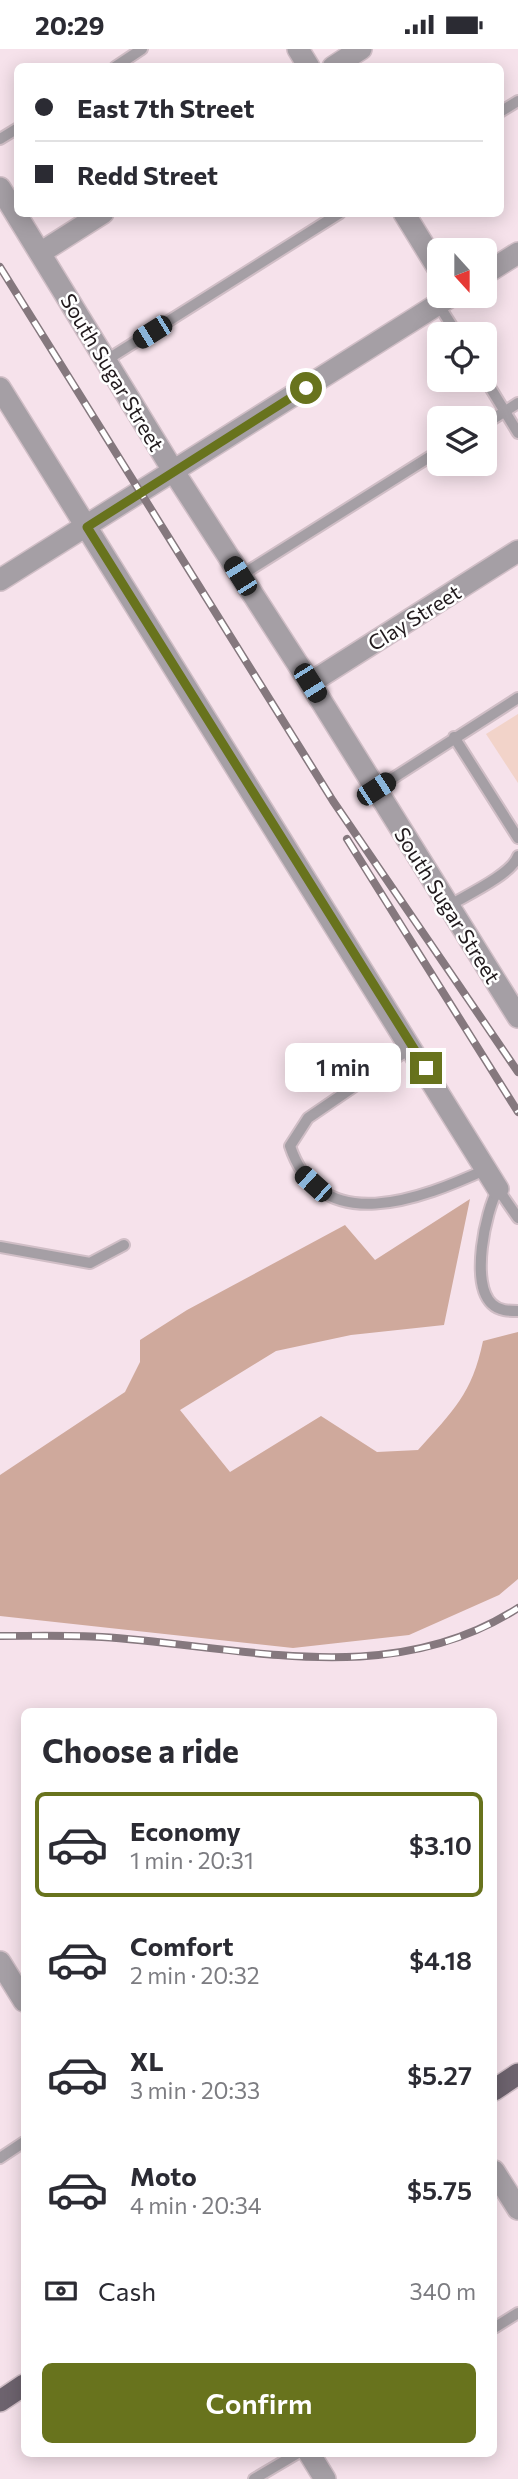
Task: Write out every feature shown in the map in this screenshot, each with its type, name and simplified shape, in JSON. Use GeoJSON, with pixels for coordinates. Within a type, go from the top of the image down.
{"type":"FeatureCollection","features":[{"type":"Feature","properties":{"kind":"main road"},"geometry":{"type":"LineString","coordinates":[[497,2088],[518,2074]]}},
{"type":"Feature","properties":{"kind":"main road"},"geometry":{"type":"LineString","coordinates":[[0,2401],[21,2387]]}},
{"type":"Feature","properties":{"kind":"street"},"geometry":{"type":"LineString","coordinates":[[339,63],[361,49]]}},
{"type":"Feature","properties":{"kind":"street","name":"South Sugar Street"},"geometry":{"type":"LineString","coordinates":[[0,188],[14,211]]}},
{"type":"Feature","properties":{"kind":"street","name":"South Sugar Street"},"geometry":{"type":"LineString","coordinates":[[18,217],[173,472],[310,683],[518,1017]]}},
{"type":"Feature","properties":{"kind":"street"},"geometry":{"type":"LineString","coordinates":[[40,253],[97,217]]}},
{"type":"Feature","properties":{"kind":"street"},"geometry":{"type":"LineString","coordinates":[[406,217],[427,250]]}},
{"type":"Feature","properties":{"kind":"street"},"geometry":{"type":"LineString","coordinates":[[497,266],[518,253]]}},
{"type":"Feature","properties":{"kind":"street"},"geometry":{"type":"LineString","coordinates":[[0,580],[431,308]]}},
{"type":"Feature","properties":{"kind":"street"},"geometry":{"type":"LineString","coordinates":[[0,388],[498,1189]]}},
{"type":"Feature","properties":{"kind":"street","name":"Clay Street"},"geometry":{"type":"LineString","coordinates":[[310,683],[518,551]]}},
{"type":"Feature","properties":{"kind":"street"},"geometry":{"type":"LineString","coordinates":[[0,1962],[21,1996]]}},
{"type":"Feature","properties":{"kind":"street"},"geometry":{"type":"LineString","coordinates":[[497,2176],[518,2209]]}},
{"type":"Feature","properties":{"kind":"street"},"geometry":{"type":"LineString","coordinates":[[311,2457],[325,2479]]}},
{"type":"Feature","properties":{"kind":"lane"},"geometry":{"type":"LineString","coordinates":[[121,63],[142,49]]}},
{"type":"Feature","properties":{"kind":"lane"},"geometry":{"type":"LineString","coordinates":[[105,361],[334,217]]}},
{"type":"Feature","properties":{"kind":"lane"},"geometry":{"type":"LineString","coordinates":[[493,392],[518,433]]}},
{"type":"Feature","properties":{"kind":"lane"},"geometry":{"type":"LineString","coordinates":[[497,417],[518,403]]}},
{"type":"Feature","properties":{"kind":"lane"},"geometry":{"type":"LineString","coordinates":[[240,576],[427,459]]}},
{"type":"Feature","properties":{"kind":"lane"},"geometry":{"type":"LineString","coordinates":[[376,789],[518,698]]}},
{"type":"Feature","properties":{"kind":"lane"},"geometry":{"type":"LineString","coordinates":[[454,737],[518,838]]}},
{"type":"Feature","properties":{"kind":"lane"},"geometry":{"type":"LineString","coordinates":[[450,905],[501,874],[516,863],[518,856]]}},
{"type":"Feature","properties":{"kind":"lane"},"geometry":{"type":"LineString","coordinates":[[412,1047],[308,1118],[290,1146],[298,1170],[328,1197],[352,1204],[385,1204],[460,1181],[487,1169]]}},
{"type":"Feature","properties":{"kind":"lane"},"geometry":{"type":"LineString","coordinates":[[498,1189],[518,1218]]}},
{"type":"Feature","properties":{"kind":"lane"},"geometry":{"type":"LineString","coordinates":[[498,1189],[482,1244],[482,1289],[492,1304],[505,1311],[518,1311]]}},
{"type":"Feature","properties":{"kind":"lane"},"geometry":{"type":"LineString","coordinates":[[0,1247],[90,1263],[124,1245]]}},
{"type":"Feature","properties":{"kind":"lane"},"geometry":{"type":"LineString","coordinates":[[0,2158],[21,2144]]}},
{"type":"Feature","properties":{"kind":"lane"},"geometry":{"type":"LineString","coordinates":[[497,2326],[518,2313]]}},
{"type":"Feature","properties":{"kind":"lane"},"geometry":{"type":"LineString","coordinates":[[254,2479],[291,2457]]}},
{"type":"Feature","properties":{"kind":"shaded area"},"geometry":{"type":"Polygon","coordinates":[[[518,714],[518,783],[486,734],[518,714]]]}},
{"type":"Feature","properties":{"kind":"shaded area"},"geometry":{"type":"Polygon","coordinates":[[[470,1199],[444,1325],[351,1335],[276,1351],[180,1410],[230,1472],[321,1416],[377,1452],[418,1450],[460,1401],[473,1375],[483,1341],[518,1332],[518,1579],[499,1595],[409,1635],[293,1648],[0,1616],[0,1475],[125,1392],[140,1362],[140,1340],[187,1310],[345,1225],[375,1260],[470,1199]]]}},
{"type":"Feature","properties":{"kind":"railway"},"geometry":{"type":"LineString","coordinates":[[0,267],[333,801],[518,1072]]}},
{"type":"Feature","properties":{"kind":"railway"},"geometry":{"type":"LineString","coordinates":[[347,839],[518,1112]]}},
{"type":"Feature","properties":{"kind":"railway"},"geometry":{"type":"LineString","coordinates":[[0,1636],[102,1637],[262,1654],[367,1656],[418,1649],[469,1633],[518,1608]]}},
{"type":"Feature","properties":{"kind":"route"},"geometry":{"type":"LineString","coordinates":[[306,388],[87,527],[426,1068]]}}]}
